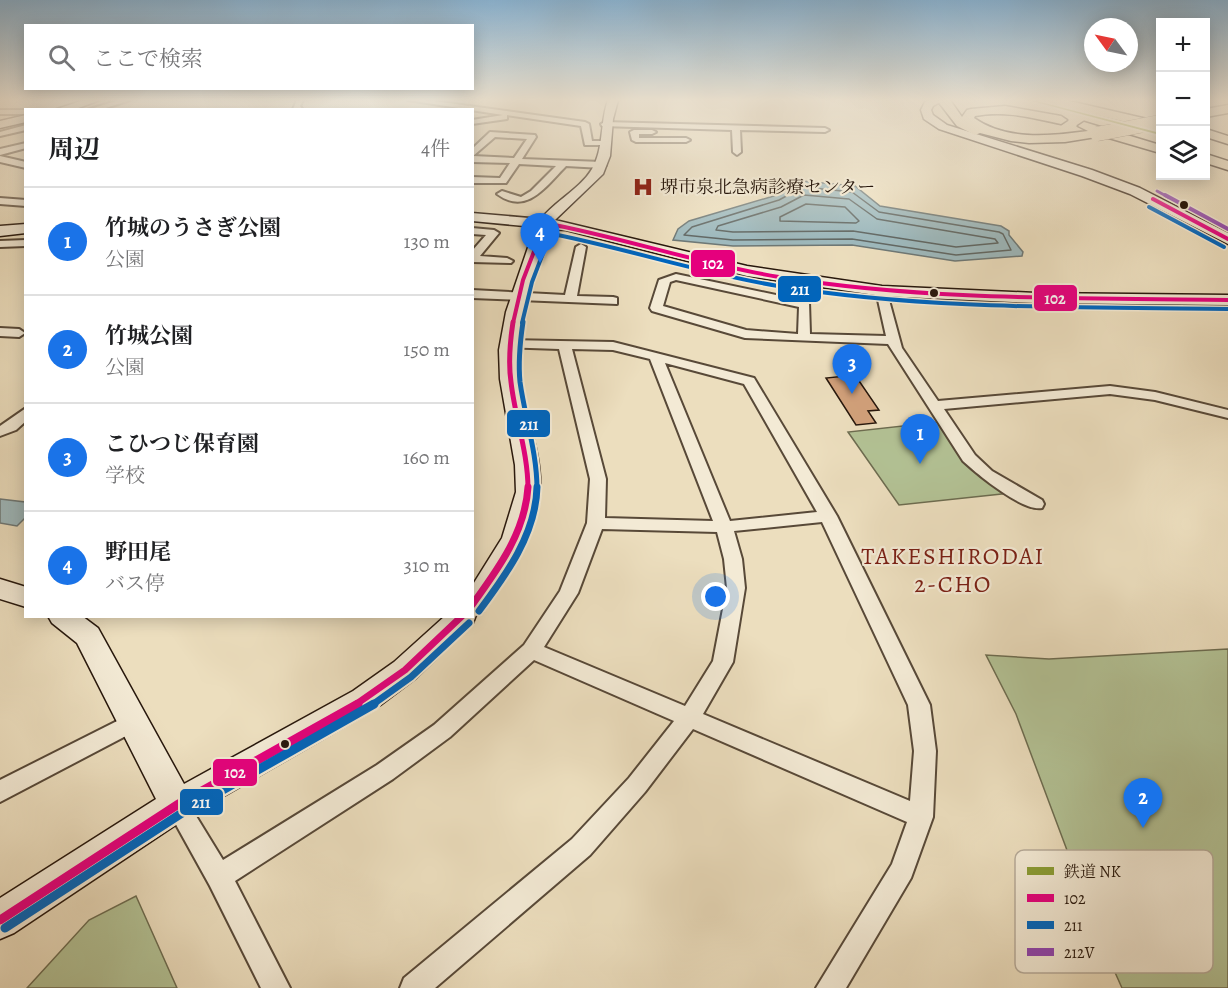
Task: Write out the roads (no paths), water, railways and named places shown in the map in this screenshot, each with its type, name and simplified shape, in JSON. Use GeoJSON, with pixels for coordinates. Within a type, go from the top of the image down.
{"type":"FeatureCollection","features":[{"type":"Feature","properties":{"kind":"main road"},"geometry":{"type":"LineString","coordinates":[[1210,164],[1228,170]]}},
{"type":"Feature","properties":{"kind":"street"},"geometry":{"type":"LineString","coordinates":[[0,152],[19,146]]}},
{"type":"Feature","properties":{"kind":"street"},"geometry":{"type":"LineString","coordinates":[[474,180],[503,182],[526,146]]}},
{"type":"Feature","properties":{"kind":"street"},"geometry":{"type":"LineString","coordinates":[[474,603],[505,558],[522,515],[528,491],[510,379],[508,344],[512,319],[536,238],[545,223],[596,174],[602,165],[605,146]]}},
{"type":"Feature","properties":{"kind":"street"},"geometry":{"type":"LineString","coordinates":[[737,146],[737,152]]}},
{"type":"Feature","properties":{"kind":"street"},"geometry":{"type":"LineString","coordinates":[[1004,146],[1125,187],[1165,205],[1228,239]]}},
{"type":"Feature","properties":{"kind":"street"},"geometry":{"type":"LineString","coordinates":[[474,156],[516,161],[602,165]]}},
{"type":"Feature","properties":{"kind":"street"},"geometry":{"type":"LineString","coordinates":[[0,159],[24,165]]}},
{"type":"Feature","properties":{"kind":"street"},"geometry":{"type":"LineString","coordinates":[[502,194],[522,200],[534,193],[563,164]]}},
{"type":"Feature","properties":{"kind":"street"},"geometry":{"type":"LineString","coordinates":[[0,201],[24,202]]}},
{"type":"Feature","properties":{"kind":"street"},"geometry":{"type":"LineString","coordinates":[[474,217],[545,223],[593,232],[747,271],[882,291],[1036,298],[1228,300]]}},
{"type":"Feature","properties":{"kind":"street"},"geometry":{"type":"LineString","coordinates":[[0,231],[24,228]]}},
{"type":"Feature","properties":{"kind":"street"},"geometry":{"type":"LineString","coordinates":[[474,231],[494,233],[474,256]]}},
{"type":"Feature","properties":{"kind":"street"},"geometry":{"type":"LineString","coordinates":[[0,243],[24,243]]}},
{"type":"Feature","properties":{"kind":"street"},"geometry":{"type":"LineString","coordinates":[[570,299],[581,247]]}},
{"type":"Feature","properties":{"kind":"street"},"geometry":{"type":"LineString","coordinates":[[474,258],[507,261]]}},
{"type":"Feature","properties":{"kind":"street"},"geometry":{"type":"LineString","coordinates":[[804,339],[805,305],[676,277],[665,280],[656,308],[745,334],[804,339],[891,340]]}},
{"type":"Feature","properties":{"kind":"street"},"geometry":{"type":"LineString","coordinates":[[882,291],[891,340],[969,458],[986,474],[1036,504]]}},
{"type":"Feature","properties":{"kind":"street"},"geometry":{"type":"LineString","coordinates":[[474,294],[613,301]]}},
{"type":"Feature","properties":{"kind":"street"},"geometry":{"type":"LineString","coordinates":[[0,332],[19,333]]}},
{"type":"Feature","properties":{"kind":"street"},"geometry":{"type":"LineString","coordinates":[[508,344],[613,346],[749,381],[828,516],[919,705],[925,751],[921,817],[902,870],[830,988]]}},
{"type":"Feature","properties":{"kind":"street"},"geometry":{"type":"LineString","coordinates":[[219,877],[385,772],[442,731],[531,650],[569,593],[596,523],[598,479],[564,344]]}},
{"type":"Feature","properties":{"kind":"street"},"geometry":{"type":"LineString","coordinates":[[414,988],[581,847],[637,785],[689,718],[723,662],[736,588],[733,559],[724,527],[655,356]]}},
{"type":"Feature","properties":{"kind":"street"},"geometry":{"type":"LineString","coordinates":[[933,406],[1110,390],[1155,396],[1228,414]]}},
{"type":"Feature","properties":{"kind":"street"},"geometry":{"type":"LineString","coordinates":[[12,430],[24,415]]}},
{"type":"Feature","properties":{"kind":"street"},"geometry":{"type":"LineString","coordinates":[[596,523],[724,527],[828,516]]}},
{"type":"Feature","properties":{"kind":"street"},"geometry":{"type":"LineString","coordinates":[[0,590],[24,596]]}},
{"type":"Feature","properties":{"kind":"street"},"geometry":{"type":"LineString","coordinates":[[65,618],[88,636],[177,805],[219,877],[276,988]]}},
{"type":"Feature","properties":{"kind":"street"},"geometry":{"type":"LineString","coordinates":[[0,920],[177,805],[364,700],[405,670],[461,618]]}},
{"type":"Feature","properties":{"kind":"street"},"geometry":{"type":"LineString","coordinates":[[531,650],[921,817]]}},
{"type":"Feature","properties":{"kind":"street"},"geometry":{"type":"LineString","coordinates":[[0,792],[135,722]]}},
{"type":"Feature","properties":{"kind":"water"},"geometry":{"type":"Polygon","coordinates":[[[802,181],[855,186],[880,206],[1001,226],[1009,231],[1009,235],[1023,252],[1022,256],[955,261],[852,245],[733,246],[673,240],[678,229],[689,221],[777,195],[802,181]]]}},
{"type":"Feature","properties":{"kind":"water"},"geometry":{"type":"Polygon","coordinates":[[[0,499],[24,502],[24,519],[17,526],[0,523],[0,499]]]}},
{"type":"Feature","properties":{"kind":"place","name":"堺市泉北急病診療センター"},"geometry":{"type":"Point","coordinates":[643,187]}},
{"type":"Feature","properties":{"kind":"place","name":"野田尾"},"geometry":{"type":"Point","coordinates":[540,263]}},
{"type":"Feature","properties":{"kind":"place","name":"こひつじ保育園"},"geometry":{"type":"Point","coordinates":[852,394]}},
{"type":"Feature","properties":{"kind":"place","name":"竹城のうさぎ公園"},"geometry":{"type":"Point","coordinates":[920,464]}},
{"type":"Feature","properties":{"kind":"place","name":"竹城公園"},"geometry":{"type":"Point","coordinates":[1143,828]}},
{"type":"Feature","properties":{"kind":"district","name":"TAKESHIRODAI 2-CHO"},"geometry":{"type":"Point","coordinates":[953,570]}}]}
